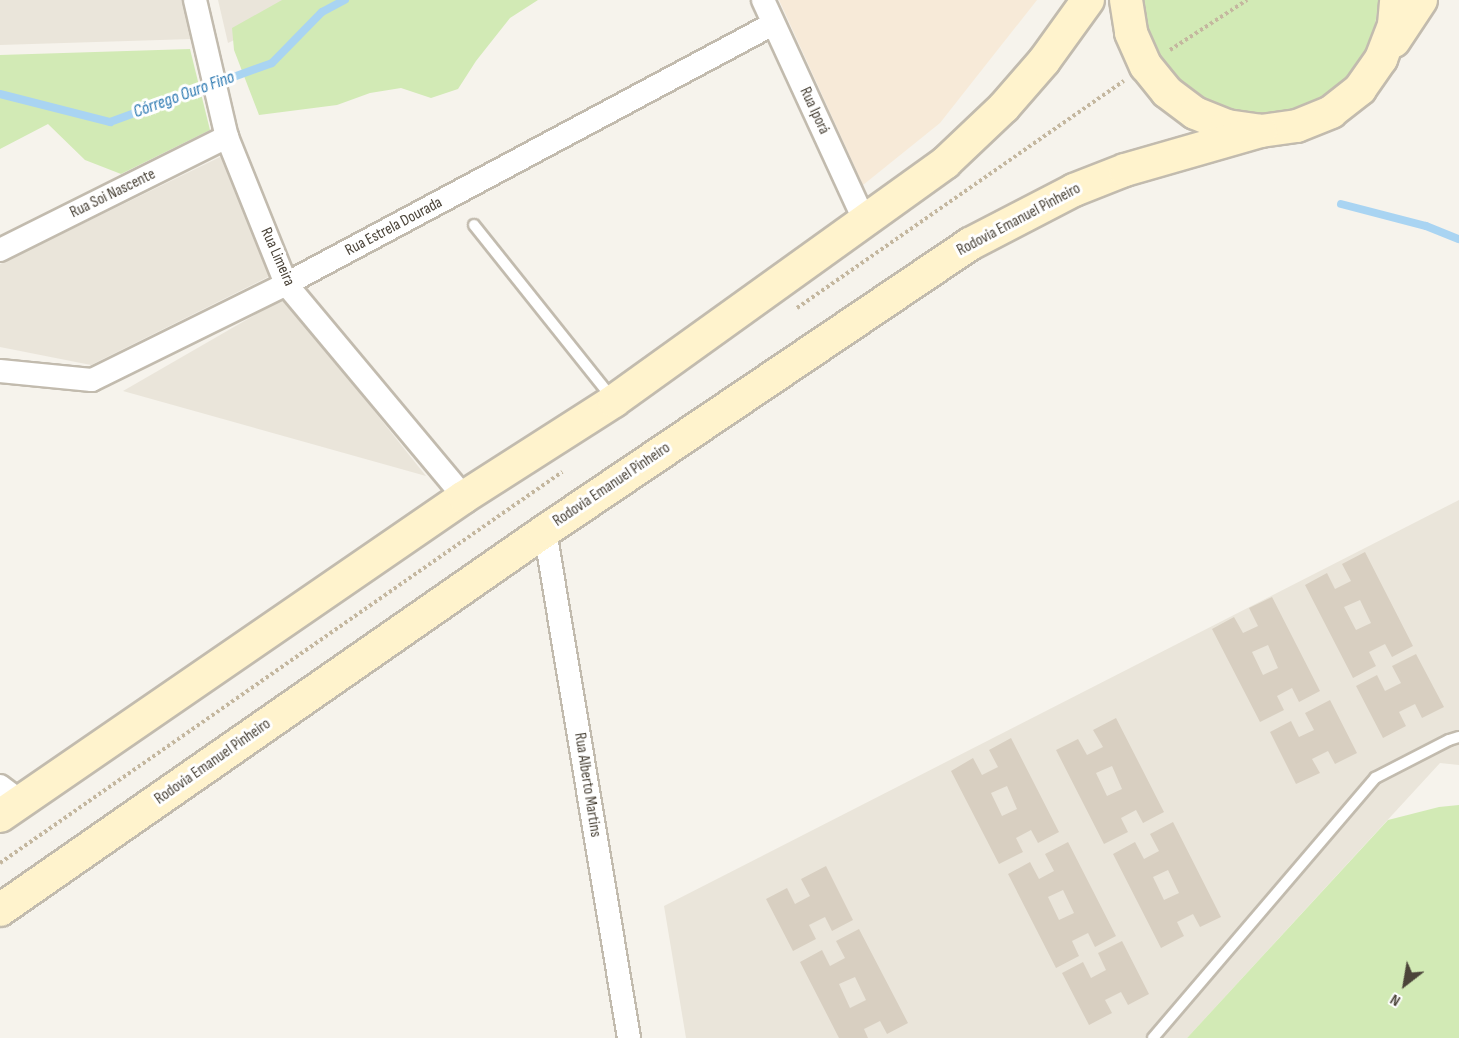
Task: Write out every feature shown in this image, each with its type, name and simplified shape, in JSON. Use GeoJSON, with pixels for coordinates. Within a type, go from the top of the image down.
{"type":"FeatureCollection","features":[{"type":"Feature","properties":{"kind":"main road"},"geometry":{"type":"LineString","coordinates":[[7,801],[464,497],[614,401],[945,163],[1004,107],[1044,61],[1088,0]]}},
{"type":"Feature","properties":{"kind":"main road"},"geometry":{"type":"LineString","coordinates":[[1126,0],[1131,33],[1146,66],[1167,92],[1195,113],[1216,121],[1261,130],[1297,126],[1331,111],[1360,89],[1421,0]]}},
{"type":"Feature","properties":{"kind":"main road"},"geometry":{"type":"LineString","coordinates":[[1382,59],[1394,25],[1396,0]]}},
{"type":"Feature","properties":{"kind":"main road","name":"Rodovia Emanuel Pinheiro"},"geometry":{"type":"LineString","coordinates":[[0,910],[545,531],[970,244],[1074,190],[1136,167],[1261,130]]}},
{"type":"Feature","properties":{"kind":"street","name":"Rua Limeira"},"geometry":{"type":"LineString","coordinates":[[195,0],[227,137],[286,284],[464,497]]}},
{"type":"Feature","properties":{"kind":"street","name":"Rua Iporá"},"geometry":{"type":"LineString","coordinates":[[763,0],[865,222]]}},
{"type":"Feature","properties":{"kind":"street","name":"Rua Estrela Dourada"},"geometry":{"type":"LineString","coordinates":[[0,371],[92,380],[286,284],[773,24]]}},
{"type":"Feature","properties":{"kind":"street","name":"Rua Soi Nascente"},"geometry":{"type":"LineString","coordinates":[[0,250],[227,137]]}},
{"type":"Feature","properties":{"kind":"street","name":"Rua Alberto Martins"},"geometry":{"type":"LineString","coordinates":[[545,531],[629,1038]]}},
{"type":"Feature","properties":{"kind":"lane"},"geometry":{"type":"LineString","coordinates":[[474,225],[614,401]]}},
{"type":"Feature","properties":{"kind":"lane"},"geometry":{"type":"LineString","coordinates":[[1153,1038],[1375,778],[1459,737]]}},
{"type":"Feature","properties":{"kind":"shaded area"},"geometry":{"type":"Polygon","coordinates":[[[0,0],[184,0],[192,39],[0,45],[0,0]]]}},
{"type":"Feature","properties":{"kind":"shaded area"},"geometry":{"type":"Polygon","coordinates":[[[218,0],[316,0],[228,43],[218,0]]]}},
{"type":"Feature","properties":{"kind":"shaded area"},"geometry":{"type":"Polygon","coordinates":[[[779,0],[1037,0],[940,123],[863,185],[779,0]]]}},
{"type":"Feature","properties":{"kind":"shaded area"},"geometry":{"type":"Polygon","coordinates":[[[224,155],[270,276],[91,365],[0,347],[0,264],[224,155]]]}},
{"type":"Feature","properties":{"kind":"shaded area"},"geometry":{"type":"Polygon","coordinates":[[[284,298],[426,476],[123,391],[284,298]]]}},
{"type":"Feature","properties":{"kind":"shaded area"},"geometry":{"type":"Polygon","coordinates":[[[1459,500],[1459,765],[1440,763],[1187,1038],[686,1038],[664,906],[1459,500]]]}},
{"type":"Feature","properties":{"kind":"green space"},"geometry":{"type":"Polygon","coordinates":[[[282,0],[538,0],[510,18],[476,61],[458,89],[431,98],[401,88],[370,93],[337,105],[259,115],[234,50],[232,28],[282,0]]]}},
{"type":"Feature","properties":{"kind":"green space"},"geometry":{"type":"Polygon","coordinates":[[[1144,0],[1379,0],[1373,38],[1351,77],[1317,105],[1275,119],[1211,111],[1163,69],[1146,29],[1144,0]]]}},
{"type":"Feature","properties":{"kind":"green space"},"geometry":{"type":"Polygon","coordinates":[[[190,49],[210,130],[121,174],[85,160],[48,124],[0,149],[0,55],[190,49]]]}},
{"type":"Feature","properties":{"kind":"green space"},"geometry":{"type":"Polygon","coordinates":[[[1459,805],[1459,1038],[1187,1038],[1388,820],[1439,807],[1459,805]]]}},
{"type":"Feature","properties":{"kind":"building"},"geometry":{"type":"Polygon","coordinates":[[[1365,552],[1413,646],[1392,657],[1385,644],[1369,652],[1376,666],[1353,678],[1305,585],[1327,573],[1335,589],[1351,581],[1342,564],[1365,552]],[[1360,600],[1344,607],[1356,630],[1371,623],[1360,600]]]}},
{"type":"Feature","properties":{"kind":"building"},"geometry":{"type":"Polygon","coordinates":[[[1272,597],[1320,691],[1299,702],[1292,688],[1277,696],[1284,710],[1260,722],[1212,629],[1234,617],[1243,633],[1258,626],[1249,608],[1272,597]],[[1268,645],[1252,652],[1263,675],[1278,668],[1268,645]]]}},
{"type":"Feature","properties":{"kind":"building"},"geometry":{"type":"Polygon","coordinates":[[[1416,654],[1444,707],[1422,718],[1415,704],[1399,712],[1406,726],[1383,738],[1356,686],[1377,675],[1385,691],[1401,683],[1392,666],[1416,654]]]}},
{"type":"Feature","properties":{"kind":"building"},"geometry":{"type":"Polygon","coordinates":[[[1330,700],[1357,753],[1335,764],[1328,751],[1312,759],[1320,773],[1296,784],[1270,732],[1291,721],[1299,737],[1314,730],[1305,713],[1330,700]]]}},
{"type":"Feature","properties":{"kind":"building"},"geometry":{"type":"Polygon","coordinates":[[[1116,718],[1164,812],[1143,823],[1136,810],[1121,818],[1128,832],[1104,844],[1056,750],[1078,739],[1087,755],[1103,747],[1093,730],[1116,718]],[[1112,766],[1096,773],[1107,796],[1122,789],[1112,766]]]}},
{"type":"Feature","properties":{"kind":"building"},"geometry":{"type":"Polygon","coordinates":[[[1011,738],[1059,832],[1038,843],[1031,830],[1016,838],[1023,852],[999,864],[951,771],[973,758],[982,775],[998,767],[989,750],[1011,738]],[[1007,786],[991,793],[1002,816],[1017,809],[1007,786]]]}},
{"type":"Feature","properties":{"kind":"building"},"geometry":{"type":"Polygon","coordinates":[[[1173,822],[1221,917],[1200,927],[1193,914],[1177,922],[1184,936],[1161,948],[1113,854],[1135,842],[1144,859],[1159,851],[1150,834],[1173,822]],[[1168,870],[1153,877],[1164,900],[1179,893],[1168,870]]]}},
{"type":"Feature","properties":{"kind":"building"},"geometry":{"type":"Polygon","coordinates":[[[1068,842],[1116,936],[1095,947],[1088,933],[1072,941],[1079,956],[1056,968],[1008,874],[1030,862],[1039,879],[1054,871],[1045,854],[1068,842]],[[1063,890],[1048,897],[1059,920],[1074,913],[1063,890]]]}},
{"type":"Feature","properties":{"kind":"building"},"geometry":{"type":"Polygon","coordinates":[[[826,866],[853,920],[832,931],[825,917],[809,925],[816,939],[793,951],[766,899],[787,888],[795,904],[810,896],[801,879],[826,866]]]}},
{"type":"Feature","properties":{"kind":"building"},"geometry":{"type":"Polygon","coordinates":[[[859,929],[908,1023],[887,1034],[880,1021],[864,1029],[868,1038],[839,1038],[800,962],[822,950],[830,966],[845,958],[836,941],[859,929]],[[855,977],[839,984],[850,1008],[866,1000],[855,977]]]}},
{"type":"Feature","properties":{"kind":"building"},"geometry":{"type":"Polygon","coordinates":[[[1122,941],[1149,994],[1128,1005],[1121,992],[1105,1000],[1112,1013],[1089,1025],[1062,973],[1083,962],[1091,978],[1106,970],[1098,953],[1122,941]]]}},
{"type":"Feature","properties":{"kind":"waterway","name":"Córrego Ouro Fino"},"geometry":{"type":"LineString","coordinates":[[0,94],[110,122],[272,63],[322,12],[345,0]]}},
{"type":"Feature","properties":{"kind":"waterway","name":"Córrego Ouro Fino"},"geometry":{"type":"LineString","coordinates":[[1341,204],[1426,226],[1459,239]]}}]}
